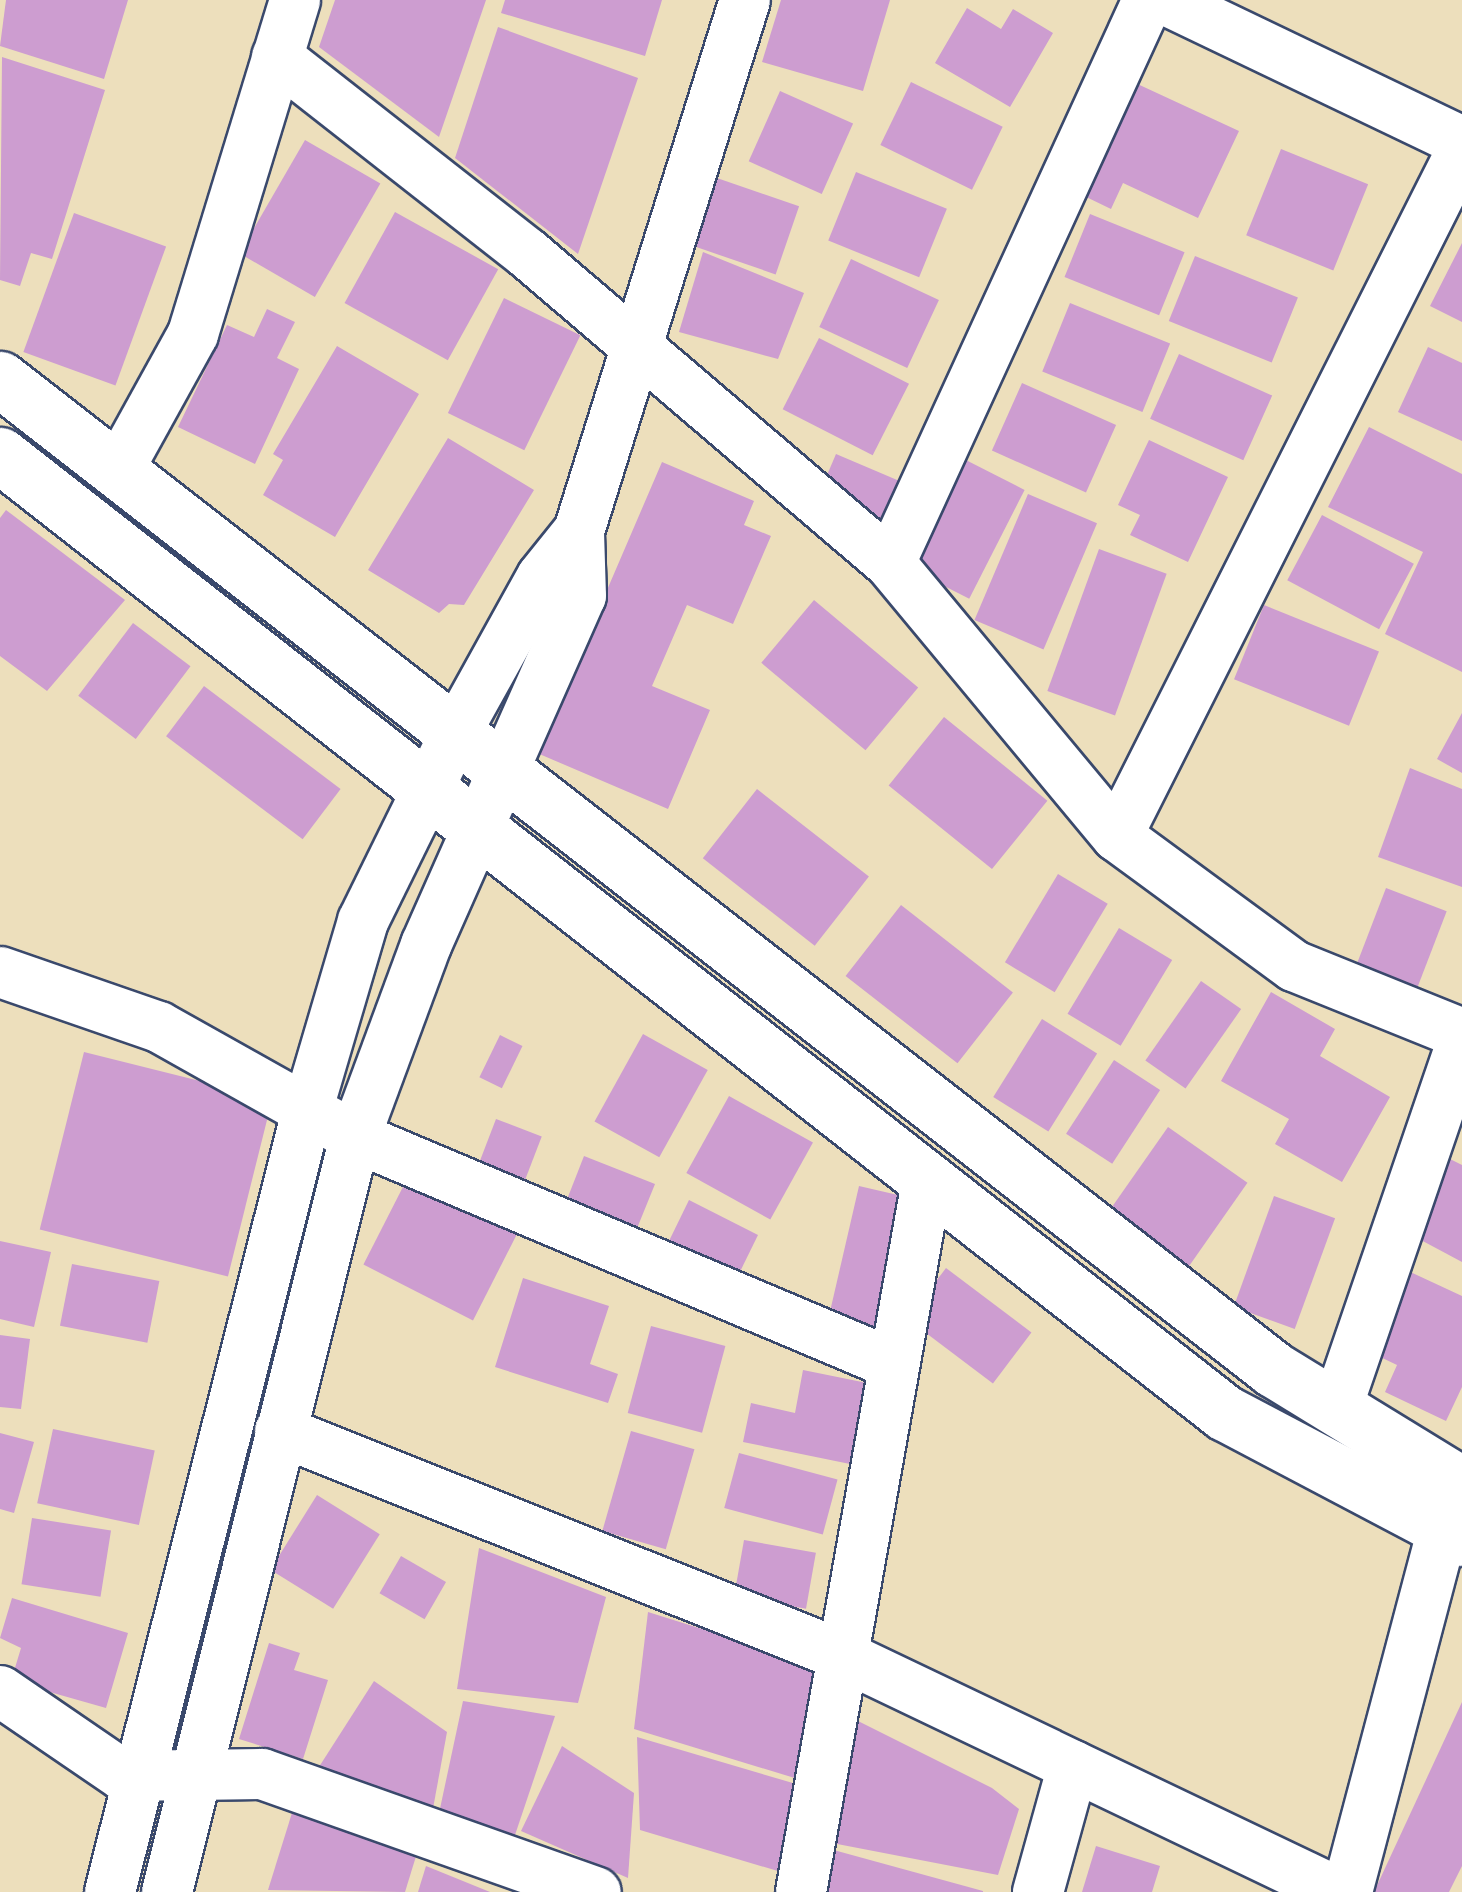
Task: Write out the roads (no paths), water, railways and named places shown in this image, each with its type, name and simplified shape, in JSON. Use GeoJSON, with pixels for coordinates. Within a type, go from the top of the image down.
{"type":"FeatureCollection","features":[{"type":"Feature","properties":{"kind":"main road"},"geometry":{"type":"LineString","coordinates":[[0,379],[1273,1369],[1336,1410],[1456,1517]]}},
{"type":"Feature","properties":{"kind":"main road"},"geometry":{"type":"LineString","coordinates":[[0,455],[425,791],[1226,1413],[1456,1517]]}},
{"type":"Feature","properties":{"kind":"street"},"geometry":{"type":"LineString","coordinates":[[118,470],[194,334],[295,0]]}},
{"type":"Feature","properties":{"kind":"street"},"geometry":{"type":"LineString","coordinates":[[167,1892],[355,1137],[476,828],[581,596],[579,531],[634,344],[745,0]]}},
{"type":"Feature","properties":{"kind":"street"},"geometry":{"type":"LineString","coordinates":[[890,563],[1148,0]]}},
{"type":"Feature","properties":{"kind":"street"},"geometry":{"type":"LineString","coordinates":[[1166,0],[1462,142]]}},
{"type":"Feature","properties":{"kind":"street"},"geometry":{"type":"LineString","coordinates":[[277,57],[634,344],[890,563],[1117,836],[1294,966],[1462,1038],[1336,1410]]}},
{"type":"Feature","properties":{"kind":"street"},"geometry":{"type":"LineString","coordinates":[[1117,836],[1462,150]]}},
{"type":"Feature","properties":{"kind":"street"},"geometry":{"type":"LineString","coordinates":[[110,1892],[308,1108],[363,921],[456,732],[542,577],[579,531]]}},
{"type":"Feature","properties":{"kind":"street"},"geometry":{"type":"LineString","coordinates":[[0,972],[160,1027],[355,1137],[893,1364]]}},
{"type":"Feature","properties":{"kind":"street"},"geometry":{"type":"LineString","coordinates":[[801,1892],[840,1654],[927,1181]]}},
{"type":"Feature","properties":{"kind":"street"},"geometry":{"type":"LineString","coordinates":[[280,1430],[840,1654],[1337,1892]]}},
{"type":"Feature","properties":{"kind":"street"},"geometry":{"type":"LineString","coordinates":[[1347,1892],[1456,1517]]}},
{"type":"Feature","properties":{"kind":"street"},"geometry":{"type":"LineString","coordinates":[[0,1691],[110,1771],[139,1777],[262,1774],[596,1892]]}},
{"type":"Feature","properties":{"kind":"street"},"geometry":{"type":"LineString","coordinates":[[1038,1892],[1073,1766]]}}]}
